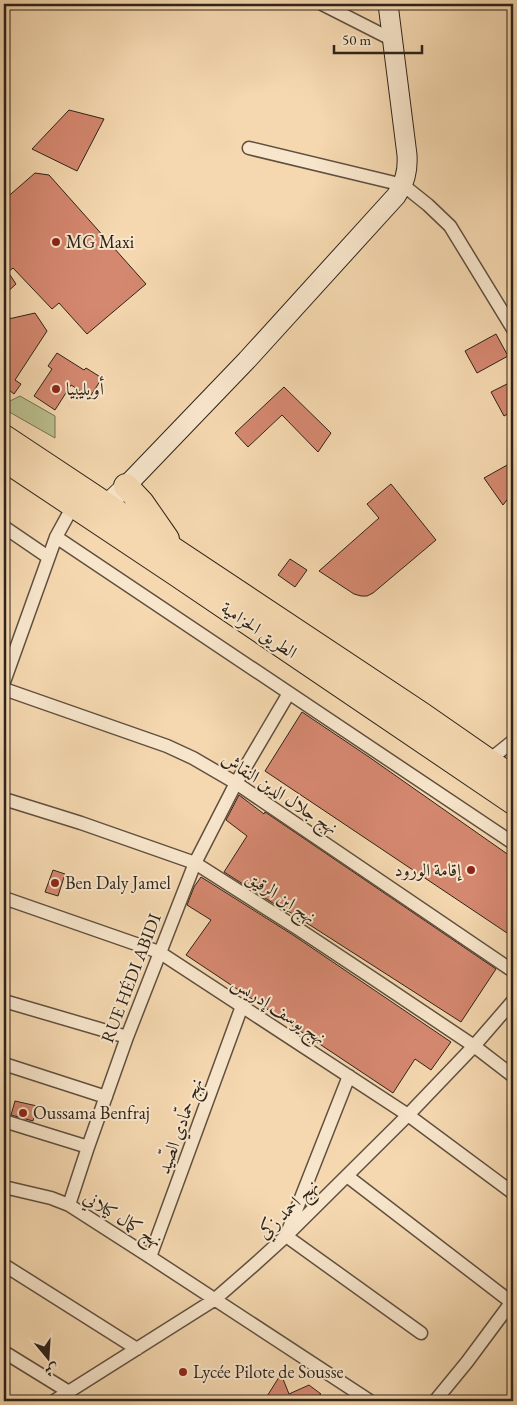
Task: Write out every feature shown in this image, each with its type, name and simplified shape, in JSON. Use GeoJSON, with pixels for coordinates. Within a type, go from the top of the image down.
{"type":"FeatureCollection","features":[{"type":"Feature","properties":{"kind":"highway","name":"الطريق الحزامية"},"geometry":{"type":"LineString","coordinates":[[4,437],[513,778]]}},
{"type":"Feature","properties":{"kind":"highway","name":"الطريق الحزامية"},"geometry":{"type":"LineString","coordinates":[[4,459],[513,802]]}},
{"type":"Feature","properties":{"kind":"highway"},"geometry":{"type":"LineString","coordinates":[[126,486],[137,497],[179,553]]}},
{"type":"Feature","properties":{"kind":"street"},"geometry":{"type":"LineString","coordinates":[[322,4],[391,39]]}},
{"type":"Feature","properties":{"kind":"street"},"geometry":{"type":"LineString","coordinates":[[106,505],[246,360],[396,196],[403,185],[406,174],[407,155],[388,4]]}},
{"type":"Feature","properties":{"kind":"street"},"geometry":{"type":"LineString","coordinates":[[248,148],[403,185],[450,226],[513,329]]}},
{"type":"Feature","properties":{"kind":"street"},"geometry":{"type":"LineString","coordinates":[[4,682],[48,557],[56,537],[73,506]]}},
{"type":"Feature","properties":{"kind":"street"},"geometry":{"type":"LineString","coordinates":[[4,527],[48,557]]}},
{"type":"Feature","properties":{"kind":"street"},"geometry":{"type":"LineString","coordinates":[[56,537],[513,844]]}},
{"type":"Feature","properties":{"kind":"street","name":"نهج جلال الدين النقاش"},"geometry":{"type":"LineString","coordinates":[[4,689],[167,746],[193,758],[236,783],[513,971]]}},
{"type":"Feature","properties":{"kind":"street","name":"RUE HÉDI ABIDI"},"geometry":{"type":"LineString","coordinates":[[69,1205],[127,1037],[195,863],[236,783],[289,693]]}},
{"type":"Feature","properties":{"kind":"street"},"geometry":{"type":"LineString","coordinates":[[488,760],[513,741]]}},
{"type":"Feature","properties":{"kind":"street","name":"نهج ابن الرقيق"},"geometry":{"type":"LineString","coordinates":[[4,799],[81,823],[195,863],[297,928],[474,1046],[513,1076]]}},
{"type":"Feature","properties":{"kind":"street","name":"نهج يوسف إدريس"},"geometry":{"type":"LineString","coordinates":[[4,898],[159,952],[408,1115],[513,1193]]}},
{"type":"Feature","properties":{"kind":"street"},"geometry":{"type":"LineString","coordinates":[[4,1001],[127,1037]]}},
{"type":"Feature","properties":{"kind":"street","name":"نهج احمد زكي"},"geometry":{"type":"LineString","coordinates":[[54,1401],[214,1300],[286,1236],[408,1115],[474,1046],[513,1001]]}},
{"type":"Feature","properties":{"kind":"street","name":"نهج حمّادي الصّيد"},"geometry":{"type":"LineString","coordinates":[[150,1257],[242,1006]]}},
{"type":"Feature","properties":{"kind":"street"},"geometry":{"type":"LineString","coordinates":[[4,1064],[106,1097]]}},
{"type":"Feature","properties":{"kind":"street"},"geometry":{"type":"LineString","coordinates":[[348,1076],[286,1236],[421,1333]]}},
{"type":"Feature","properties":{"kind":"street"},"geometry":{"type":"LineString","coordinates":[[4,1121],[88,1147]]}},
{"type":"Feature","properties":{"kind":"street"},"geometry":{"type":"LineString","coordinates":[[347,1176],[512,1301],[467,1362],[435,1401]]}},
{"type":"Feature","properties":{"kind":"street","name":"نهج كمال كيلاني"},"geometry":{"type":"LineString","coordinates":[[4,1187],[51,1198],[69,1205],[370,1401]]}},
{"type":"Feature","properties":{"kind":"street"},"geometry":{"type":"LineString","coordinates":[[4,1265],[136,1349]]}},
{"type":"Feature","properties":{"kind":"street"},"geometry":{"type":"LineString","coordinates":[[4,1352],[69,1392]]}},
{"type":"Feature","properties":{"kind":"green space"},"geometry":{"type":"Polygon","coordinates":[[[20,396],[55,416],[55,438],[4,409],[4,404],[20,396]]]}},
{"type":"Feature","properties":{"kind":"building"},"geometry":{"type":"Polygon","coordinates":[[[69,110],[104,119],[77,171],[32,149],[69,110]]]}},
{"type":"Feature","properties":{"kind":"building","name":"MG Maxi"},"geometry":{"type":"Polygon","coordinates":[[[35,173],[49,175],[146,284],[87,334],[59,303],[52,309],[13,268],[8,272],[16,284],[4,295],[4,200],[35,173]]]}},
{"type":"Feature","properties":{"kind":"building"},"geometry":{"type":"Polygon","coordinates":[[[35,313],[47,331],[15,380],[21,384],[14,394],[4,386],[4,320],[35,313]]]}},
{"type":"Feature","properties":{"kind":"building"},"geometry":{"type":"Polygon","coordinates":[[[496,334],[508,356],[477,373],[465,351],[496,334]]]}},
{"type":"Feature","properties":{"kind":"building"},"geometry":{"type":"Polygon","coordinates":[[[57,353],[84,370],[86,368],[102,378],[90,397],[71,385],[55,410],[34,396],[52,369],[48,366],[57,353]]]}},
{"type":"Feature","properties":{"kind":"building"},"geometry":{"type":"Polygon","coordinates":[[[513,381],[513,411],[504,416],[491,392],[513,381]]]}},
{"type":"Feature","properties":{"kind":"building"},"geometry":{"type":"Polygon","coordinates":[[[284,387],[331,433],[318,452],[282,415],[248,447],[235,433],[284,387]]]}},
{"type":"Feature","properties":{"kind":"building"},"geometry":{"type":"Polygon","coordinates":[[[509,464],[513,474],[513,492],[503,505],[484,478],[509,464]]]}},
{"type":"Feature","properties":{"kind":"building"},"geometry":{"type":"Polygon","coordinates":[[[391,484],[436,540],[373,593],[367,596],[354,594],[319,571],[379,518],[367,504],[391,484]]]}},
{"type":"Feature","properties":{"kind":"building"},"geometry":{"type":"Polygon","coordinates":[[[290,559],[307,570],[295,587],[278,575],[290,559]]]}},
{"type":"Feature","properties":{"kind":"building"},"geometry":{"type":"Polygon","coordinates":[[[302,712],[513,858],[513,937],[265,771],[302,712]]]}},
{"type":"Feature","properties":{"kind":"building"},"geometry":{"type":"Polygon","coordinates":[[[239,795],[264,814],[265,812],[496,969],[461,1022],[224,872],[247,836],[226,820],[239,795]]]}},
{"type":"Feature","properties":{"kind":"building","name":"Ben Daly Jamel"},"geometry":{"type":"Polygon","coordinates":[[[53,870],[65,874],[58,896],[45,892],[53,870]]]}},
{"type":"Feature","properties":{"kind":"building"},"geometry":{"type":"Polygon","coordinates":[[[201,877],[293,935],[451,1042],[431,1070],[415,1059],[393,1093],[186,955],[211,920],[187,905],[194,887],[201,877]]]}},
{"type":"Feature","properties":{"kind":"building","name":"Oussama Benfraj"},"geometry":{"type":"Polygon","coordinates":[[[15,1101],[37,1106],[33,1121],[11,1115],[15,1101]]]}},
{"type":"Feature","properties":{"kind":"building"},"geometry":{"type":"Polygon","coordinates":[[[281,1374],[289,1394],[309,1385],[321,1394],[309,1401],[264,1401],[281,1374]]]}},
{"type":"Feature","properties":{"kind":"place","name":"MG Maxi"},"geometry":{"type":"Point","coordinates":[56,242]}},
{"type":"Feature","properties":{"kind":"place","name":"أويليبيا"},"geometry":{"type":"Point","coordinates":[56,389]}},
{"type":"Feature","properties":{"kind":"place","name":"إقامة الورود"},"geometry":{"type":"Point","coordinates":[471,870]}},
{"type":"Feature","properties":{"kind":"place","name":"Ben Daly Jamel"},"geometry":{"type":"Point","coordinates":[55,883]}},
{"type":"Feature","properties":{"kind":"place","name":"Oussama Benfraj"},"geometry":{"type":"Point","coordinates":[23,1113]}},
{"type":"Feature","properties":{"kind":"place","name":"Lycée Pilote de Sousse"},"geometry":{"type":"Point","coordinates":[183,1372]}}]}
